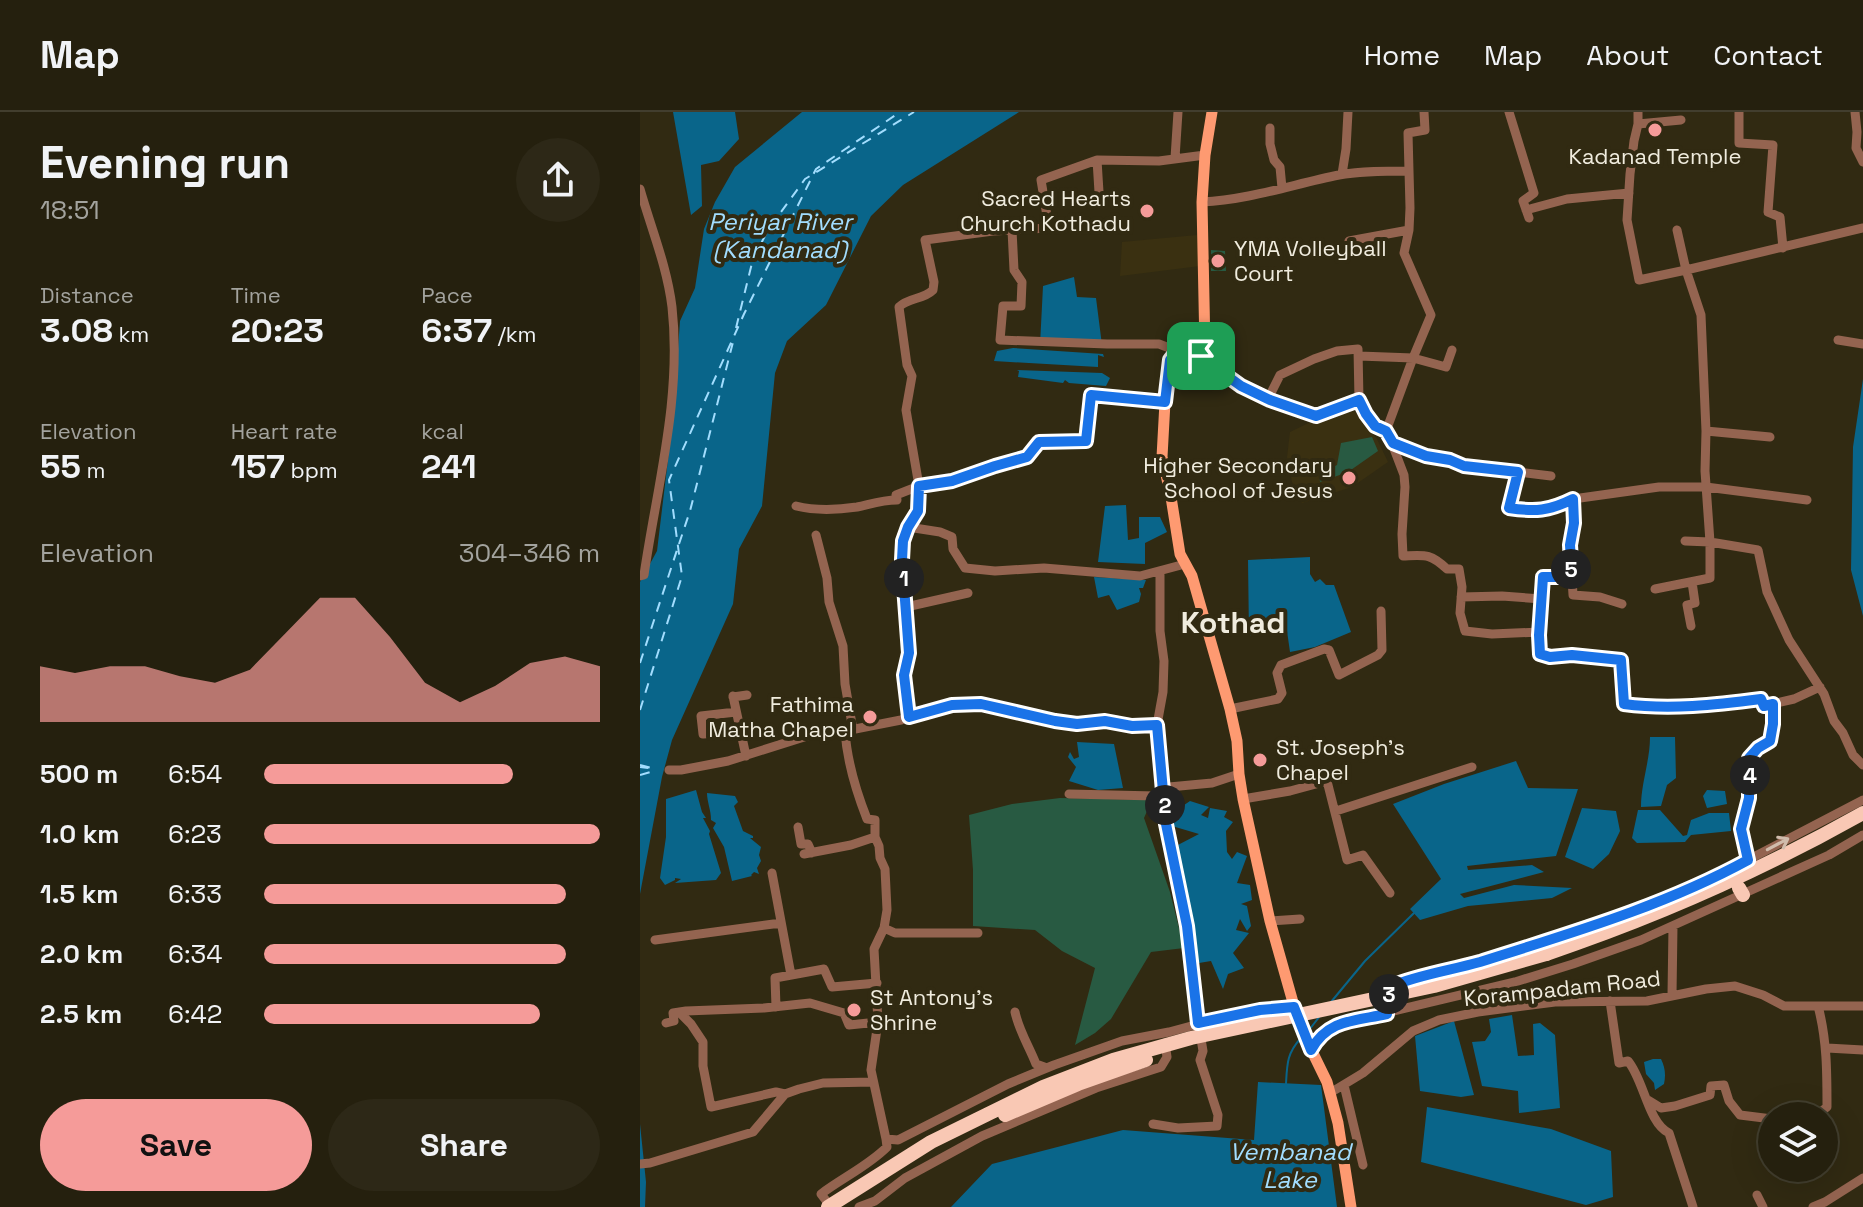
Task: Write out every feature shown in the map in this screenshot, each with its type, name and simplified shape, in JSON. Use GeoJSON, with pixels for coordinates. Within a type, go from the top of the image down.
{"type":"FeatureCollection","features":[{"type":"Feature","properties":{"kind":"highway"},"geometry":{"type":"LineString","coordinates":[[843,1207],[935,1150],[1018,1109],[1122,1068],[1220,1041],[1470,985],[1644,919],[1746,865],[1812,842],[1863,813]]}},
{"type":"Feature","properties":{"kind":"highway"},"geometry":{"type":"LineString","coordinates":[[830,1207],[931,1142],[1043,1087],[1101,1065],[1191,1038],[1434,986],[1548,957],[1650,925],[1741,891],[1863,823]]}},
{"type":"Feature","properties":{"kind":"main road"},"geometry":{"type":"LineString","coordinates":[[1212,112],[1202,202],[1205,349],[1201,356],[1195,357],[1177,351],[1170,360],[1162,457],[1180,554],[1192,576],[1230,709],[1243,799],[1270,921],[1295,1010],[1327,1082],[1338,1123],[1351,1207]]}},
{"type":"Feature","properties":{"kind":"street"},"geometry":{"type":"LineString","coordinates":[[1175,158],[1178,112]]}},
{"type":"Feature","properties":{"kind":"street"},"geometry":{"type":"LineString","coordinates":[[1342,174],[1348,112]]}},
{"type":"Feature","properties":{"kind":"street"},"geometry":{"type":"LineString","coordinates":[[1424,112],[1425,130],[1408,133],[1410,208],[1404,253],[1431,315],[1413,358],[1388,436],[1404,475],[1403,556],[1424,554],[1447,569],[1459,569],[1460,613],[1465,631],[1492,634],[1540,632]]}},
{"type":"Feature","properties":{"kind":"street"},"geometry":{"type":"LineString","coordinates":[[1509,112],[1534,193],[1523,201],[1527,214],[1567,199],[1629,193]]}},
{"type":"Feature","properties":{"kind":"street"},"geometry":{"type":"LineString","coordinates":[[1638,112],[1627,220],[1639,280],[1863,228]]}},
{"type":"Feature","properties":{"kind":"street"},"geometry":{"type":"LineString","coordinates":[[1739,112],[1739,143],[1773,145],[1768,212],[1780,217],[1783,248]]}},
{"type":"Feature","properties":{"kind":"street"},"geometry":{"type":"LineString","coordinates":[[1855,112],[1856,148],[1863,162]]}},
{"type":"Feature","properties":{"kind":"street"},"geometry":{"type":"LineString","coordinates":[[1638,124],[1681,120]]}},
{"type":"Feature","properties":{"kind":"street"},"geometry":{"type":"LineString","coordinates":[[1270,128],[1270,144],[1274,160],[1280,167],[1282,188]]}},
{"type":"Feature","properties":{"kind":"street"},"geometry":{"type":"LineString","coordinates":[[909,717],[904,675],[909,653],[902,560],[903,541],[918,511],[919,486],[906,410],[912,376],[907,365],[899,307],[933,290],[925,240],[1049,228],[1041,180],[1097,160],[1159,161],[1205,155]]}},
{"type":"Feature","properties":{"kind":"street"},"geometry":{"type":"LineString","coordinates":[[1097,160],[1099,192]]}},
{"type":"Feature","properties":{"kind":"street"},"geometry":{"type":"LineString","coordinates":[[1202,202],[1220,201],[1342,174],[1409,171]]}},
{"type":"Feature","properties":{"kind":"street"},"geometry":{"type":"LineString","coordinates":[[640,189],[665,271],[674,339],[667,443],[644,575],[640,576]]}},
{"type":"Feature","properties":{"kind":"street"},"geometry":{"type":"LineString","coordinates":[[1012,230],[1014,270],[1022,282],[1021,306],[1003,306],[1000,340],[1159,344],[1177,351]]}},
{"type":"Feature","properties":{"kind":"street"},"geometry":{"type":"LineString","coordinates":[[1349,241],[1409,230]]}},
{"type":"Feature","properties":{"kind":"street"},"geometry":{"type":"LineString","coordinates":[[1655,589],[1710,578],[1701,315],[1677,230]]}},
{"type":"Feature","properties":{"kind":"street"},"geometry":{"type":"LineString","coordinates":[[1838,340],[1863,344]]}},
{"type":"Feature","properties":{"kind":"street"},"geometry":{"type":"LineString","coordinates":[[1268,399],[1280,375],[1337,351],[1358,349],[1359,400],[1375,426],[1388,436],[1426,456],[1464,466],[1551,476]]}},
{"type":"Feature","properties":{"kind":"street"},"geometry":{"type":"LineString","coordinates":[[1359,356],[1413,358],[1446,367],[1452,350]]}},
{"type":"Feature","properties":{"kind":"street"},"geometry":{"type":"LineString","coordinates":[[1201,356],[1199,368],[1206,374],[1223,373],[1268,399],[1316,416],[1359,400]]}},
{"type":"Feature","properties":{"kind":"street"},"geometry":{"type":"LineString","coordinates":[[796,506],[840,509],[874,501],[897,500],[896,495],[919,486],[952,481],[1027,457],[1039,442],[1086,441],[1091,395],[1165,402]]}},
{"type":"Feature","properties":{"kind":"street"},"geometry":{"type":"LineString","coordinates":[[1706,431],[1770,437]]}},
{"type":"Feature","properties":{"kind":"street"},"geometry":{"type":"LineString","coordinates":[[1518,472],[1509,508],[1526,511],[1552,509],[1573,499],[1659,487],[1706,487],[1807,500]]}},
{"type":"Feature","properties":{"kind":"street"},"geometry":{"type":"LineString","coordinates":[[1573,499],[1574,523],[1570,545],[1573,595],[1600,597],[1622,604]]}},
{"type":"Feature","properties":{"kind":"street"},"geometry":{"type":"LineString","coordinates":[[908,527],[952,537],[953,549],[965,568],[995,571],[1044,568],[1140,576],[1185,564]]}},
{"type":"Feature","properties":{"kind":"street"},"geometry":{"type":"LineString","coordinates":[[816,535],[827,578],[829,602],[843,646],[849,730],[847,747],[861,805],[867,819],[875,820],[875,837],[885,869],[887,910],[884,928],[874,949],[878,1022],[871,1070],[887,1147],[821,1194],[830,1207]]}},
{"type":"Feature","properties":{"kind":"street"},"geometry":{"type":"LineString","coordinates":[[1685,541],[1758,550],[1767,592],[1789,640],[1824,694],[1834,721],[1853,755],[1863,765]]}},
{"type":"Feature","properties":{"kind":"street"},"geometry":{"type":"LineString","coordinates":[[1153,1124],[1178,1128],[1217,1126],[1218,1115],[1200,1060],[1203,1051],[1187,926],[1166,824],[1157,725],[1164,661],[1160,631],[1160,571]]}},
{"type":"Feature","properties":{"kind":"street"},"geometry":{"type":"LineString","coordinates":[[1572,577],[1543,577],[1540,654],[1621,660],[1624,704],[1675,707],[1761,699],[1764,706],[1794,699],[1820,687]]}},
{"type":"Feature","properties":{"kind":"street"},"geometry":{"type":"LineString","coordinates":[[1691,626],[1687,605],[1695,603],[1692,582]]}},
{"type":"Feature","properties":{"kind":"street"},"geometry":{"type":"LineString","coordinates":[[906,607],[968,593]]}},
{"type":"Feature","properties":{"kind":"street"},"geometry":{"type":"LineString","coordinates":[[1461,597],[1542,599]]}},
{"type":"Feature","properties":{"kind":"street"},"geometry":{"type":"LineString","coordinates":[[1230,709],[1278,699],[1282,693],[1277,673],[1281,665],[1295,659],[1329,650],[1339,675],[1378,655],[1382,650],[1381,611]]}},
{"type":"Feature","properties":{"kind":"street"},"geometry":{"type":"LineString","coordinates":[[746,756],[733,697],[747,695]]}},
{"type":"Feature","properties":{"kind":"street"},"geometry":{"type":"LineString","coordinates":[[669,770],[746,756],[820,732],[849,730],[952,705],[981,704],[1077,724],[1105,721],[1132,726],[1157,725]]}},
{"type":"Feature","properties":{"kind":"street"},"geometry":{"type":"LineString","coordinates":[[1746,865],[1741,829],[1749,798],[1749,758],[1770,741],[1773,704]]}},
{"type":"Feature","properties":{"kind":"street"},"geometry":{"type":"LineString","coordinates":[[736,712],[701,716],[703,734],[739,729]]}},
{"type":"Feature","properties":{"kind":"street"},"geometry":{"type":"LineString","coordinates":[[1336,811],[1472,767]]}},
{"type":"Feature","properties":{"kind":"street"},"geometry":{"type":"LineString","coordinates":[[1069,794],[1156,796],[1169,787],[1212,783],[1239,774]]}},
{"type":"Feature","properties":{"kind":"street"},"geometry":{"type":"LineString","coordinates":[[1243,799],[1327,781],[1347,860],[1363,855],[1390,893]]}},
{"type":"Feature","properties":{"kind":"street"},"geometry":{"type":"LineString","coordinates":[[1387,1014],[1386,1000],[1392,986],[1567,935],[1647,906],[1746,865],[1863,800]]}},
{"type":"Feature","properties":{"kind":"street"},"geometry":{"type":"LineString","coordinates":[[798,827],[801,844],[808,844],[808,854],[875,837]]}},
{"type":"Feature","properties":{"kind":"street"},"geometry":{"type":"LineString","coordinates":[[1309,1045],[1330,1028],[1515,982],[1587,959],[1673,926],[1741,891],[1829,855],[1863,835]]}},
{"type":"Feature","properties":{"kind":"street"},"geometry":{"type":"LineString","coordinates":[[772,873],[791,975]]}},
{"type":"Feature","properties":{"kind":"street"},"geometry":{"type":"LineString","coordinates":[[1270,921],[1300,919]]}},
{"type":"Feature","properties":{"kind":"street"},"geometry":{"type":"LineString","coordinates":[[655,940],[781,923]]}},
{"type":"Feature","properties":{"kind":"street"},"geometry":{"type":"LineString","coordinates":[[1672,995],[1673,926]]}},
{"type":"Feature","properties":{"kind":"street"},"geometry":{"type":"LineString","coordinates":[[884,928],[895,933],[978,933]]}},
{"type":"Feature","properties":{"kind":"street"},"geometry":{"type":"LineString","coordinates":[[776,1007],[775,978],[824,969],[832,987],[877,983]]}},
{"type":"Feature","properties":{"kind":"street","name":"Korampadam Road"},"geometry":{"type":"LineString","coordinates":[[1330,1093],[1363,1073],[1413,1031],[1439,1020],[1478,1012],[1555,1002],[1647,1001],[1735,986],[1784,1006],[1863,1006]]}},
{"type":"Feature","properties":{"kind":"street"},"geometry":{"type":"LineString","coordinates":[[1610,1001],[1619,1063],[1628,1061],[1636,1069],[1663,1130],[1669,1133],[1693,1207]]}},
{"type":"Feature","properties":{"kind":"street"},"geometry":{"type":"LineString","coordinates":[[666,1023],[674,1021],[673,1013],[679,1012],[810,1003],[844,1013],[849,1025],[878,1022]]}},
{"type":"Feature","properties":{"kind":"street"},"geometry":{"type":"LineString","coordinates":[[1818,1006],[1827,1048],[1827,1102]]}},
{"type":"Feature","properties":{"kind":"street"},"geometry":{"type":"LineString","coordinates":[[886,1139],[898,1140],[1008,1084],[1122,1041],[1260,1010],[1295,1010]]}},
{"type":"Feature","properties":{"kind":"street"},"geometry":{"type":"LineString","coordinates":[[679,1012],[703,1042],[703,1066],[711,1107],[776,1092],[785,1094],[823,1083],[873,1082]]}},
{"type":"Feature","properties":{"kind":"street"},"geometry":{"type":"LineString","coordinates":[[1015,1012],[1036,1064],[1047,1068]]}},
{"type":"Feature","properties":{"kind":"street"},"geometry":{"type":"LineString","coordinates":[[859,1207],[875,1201],[905,1178],[982,1136],[1096,1088],[1161,1067],[1167,1057],[1164,1033]]}},
{"type":"Feature","properties":{"kind":"street"},"geometry":{"type":"LineString","coordinates":[[1827,1048],[1863,1050]]}},
{"type":"Feature","properties":{"kind":"street"},"geometry":{"type":"LineString","coordinates":[[1344,1085],[1363,1165]]}},
{"type":"Feature","properties":{"kind":"street"},"geometry":{"type":"LineString","coordinates":[[1648,1100],[1661,1108],[1675,1106],[1710,1095],[1711,1086],[1724,1085],[1729,1101],[1740,1115],[1758,1117]]}},
{"type":"Feature","properties":{"kind":"street"},"geometry":{"type":"LineString","coordinates":[[640,1164],[753,1132],[785,1094]]}},
{"type":"Feature","properties":{"kind":"street"},"geometry":{"type":"LineString","coordinates":[[882,1153],[895,1185]]}},
{"type":"Feature","properties":{"kind":"street"},"geometry":{"type":"LineString","coordinates":[[1813,1207],[1863,1178]]}},
{"type":"Feature","properties":{"kind":"street"},"geometry":{"type":"LineString","coordinates":[[1757,1195],[1763,1207]]}},
{"type":"Feature","properties":{"kind":"shaded area"},"geometry":{"type":"Polygon","coordinates":[[[1197,235],[1200,266],[1120,276],[1122,242],[1197,235]]]}},
{"type":"Feature","properties":{"kind":"shaded area"},"geometry":{"type":"Polygon","coordinates":[[[1355,411],[1377,439],[1388,462],[1352,487],[1302,503],[1292,482],[1287,457],[1290,432],[1319,418],[1355,411]]]}},
{"type":"Feature","properties":{"kind":"green space","name":"YMA Volleyball Court"},"geometry":{"type":"Polygon","coordinates":[[[1211,250],[1225,251],[1226,271],[1211,271],[1211,250]]]}},
{"type":"Feature","properties":{"kind":"green space"},"geometry":{"type":"Polygon","coordinates":[[[1372,437],[1378,451],[1348,472],[1320,482],[1319,474],[1337,465],[1341,443],[1372,437]]]}},
{"type":"Feature","properties":{"kind":"green space"},"geometry":{"type":"Polygon","coordinates":[[[1060,798],[1152,800],[1144,818],[1170,892],[1184,948],[1151,952],[1111,1019],[1075,1045],[1095,968],[1062,951],[1035,930],[973,926],[969,815],[1012,804],[1060,798]]]}},
{"type":"Feature","properties":{"kind":"water"},"geometry":{"type":"Polygon","coordinates":[[[673,112],[735,112],[739,139],[719,161],[701,165],[702,206],[691,215],[673,112]]]}},
{"type":"Feature","properties":{"kind":"water","name":"Periyar River (Kandanad)"},"geometry":{"type":"Polygon","coordinates":[[[802,112],[1019,112],[903,185],[871,216],[826,305],[787,341],[775,373],[762,506],[739,549],[733,604],[672,740],[640,894],[640,582],[657,551],[673,418],[680,321],[695,288],[704,229],[735,167],[802,112]]]}},
{"type":"Feature","properties":{"kind":"water"},"geometry":{"type":"Polygon","coordinates":[[[1074,277],[1077,297],[1096,298],[1102,345],[1040,345],[1043,286],[1074,277]]]}},
{"type":"Feature","properties":{"kind":"water"},"geometry":{"type":"Polygon","coordinates":[[[1013,348],[1103,354],[1104,357],[1098,355],[1098,367],[994,361],[997,351],[1013,348]]]}},
{"type":"Feature","properties":{"kind":"water"},"geometry":{"type":"Polygon","coordinates":[[[1017,370],[1102,373],[1110,378],[1106,386],[1065,380],[1063,383],[1018,377],[1017,370]]]}},
{"type":"Feature","properties":{"kind":"water"},"geometry":{"type":"Polygon","coordinates":[[[1863,379],[1863,616],[1851,570],[1853,447],[1863,379]]]}},
{"type":"Feature","properties":{"kind":"water"},"geometry":{"type":"Polygon","coordinates":[[[1126,505],[1128,540],[1139,538],[1139,517],[1160,517],[1167,532],[1145,543],[1145,564],[1098,562],[1105,506],[1126,505]]]}},
{"type":"Feature","properties":{"kind":"water"},"geometry":{"type":"Polygon","coordinates":[[[1310,557],[1310,574],[1315,582],[1320,579],[1326,585],[1334,585],[1351,632],[1315,647],[1290,652],[1287,631],[1249,636],[1248,560],[1310,557]]]}},
{"type":"Feature","properties":{"kind":"water"},"geometry":{"type":"Polygon","coordinates":[[[1094,577],[1146,580],[1143,588],[1139,588],[1139,602],[1117,610],[1109,595],[1098,598],[1094,577]]]}},
{"type":"Feature","properties":{"kind":"water"},"geometry":{"type":"Polygon","coordinates":[[[1650,737],[1675,737],[1676,778],[1667,785],[1661,806],[1641,807],[1649,755],[1650,737]]]}},
{"type":"Feature","properties":{"kind":"water"},"geometry":{"type":"Polygon","coordinates":[[[1077,742],[1114,744],[1123,788],[1098,790],[1069,781],[1076,767],[1068,757],[1070,752],[1074,759],[1079,757],[1077,742]]]}},
{"type":"Feature","properties":{"kind":"water"},"geometry":{"type":"Polygon","coordinates":[[[1516,761],[1528,788],[1578,789],[1556,856],[1467,866],[1468,870],[1532,865],[1544,872],[1460,894],[1464,898],[1514,885],[1572,888],[1552,898],[1468,906],[1420,920],[1410,909],[1441,879],[1393,804],[1516,761]]]}},
{"type":"Feature","properties":{"kind":"water"},"geometry":{"type":"Polygon","coordinates":[[[696,790],[721,873],[716,880],[675,883],[681,879],[675,878],[665,885],[660,878],[666,837],[666,799],[696,790]]]}},
{"type":"Feature","properties":{"kind":"water"},"geometry":{"type":"Polygon","coordinates":[[[1707,790],[1725,791],[1727,804],[1707,808],[1703,796],[1707,790]]]}},
{"type":"Feature","properties":{"kind":"water"},"geometry":{"type":"Polygon","coordinates":[[[707,793],[735,796],[738,802],[734,806],[743,831],[753,836],[750,838],[761,847],[761,861],[757,868],[759,874],[754,872],[752,876],[732,881],[724,847],[713,828],[716,823],[711,820],[707,793]]]}},
{"type":"Feature","properties":{"kind":"water"},"geometry":{"type":"Polygon","coordinates":[[[1190,801],[1209,807],[1201,815],[1208,818],[1210,808],[1227,811],[1224,817],[1233,822],[1226,831],[1227,852],[1232,859],[1237,852],[1247,856],[1237,883],[1250,885],[1252,900],[1241,904],[1247,906],[1251,926],[1247,931],[1240,919],[1236,930],[1249,933],[1233,953],[1244,968],[1228,974],[1223,989],[1211,961],[1199,963],[1192,953],[1174,847],[1199,834],[1172,826],[1177,817],[1171,814],[1190,801]]]}},
{"type":"Feature","properties":{"kind":"water"},"geometry":{"type":"Polygon","coordinates":[[[1582,808],[1616,811],[1620,831],[1609,854],[1593,869],[1565,857],[1582,808]]]}},
{"type":"Feature","properties":{"kind":"water"},"geometry":{"type":"Polygon","coordinates":[[[1638,810],[1660,810],[1683,836],[1687,835],[1691,820],[1709,813],[1729,813],[1731,831],[1691,835],[1685,842],[1637,843],[1632,838],[1638,810]]]}},
{"type":"Feature","properties":{"kind":"water"},"geometry":{"type":"Polygon","coordinates":[[[1512,1015],[1518,1056],[1534,1055],[1533,1024],[1540,1023],[1555,1035],[1560,1108],[1519,1113],[1518,1091],[1482,1086],[1472,1042],[1485,1041],[1491,1032],[1489,1019],[1512,1015]]]}},
{"type":"Feature","properties":{"kind":"water"},"geometry":{"type":"Polygon","coordinates":[[[1454,1021],[1474,1095],[1461,1097],[1420,1091],[1415,1036],[1454,1021]]]}},
{"type":"Feature","properties":{"kind":"water"},"geometry":{"type":"Polygon","coordinates":[[[1661,1059],[1665,1074],[1664,1084],[1655,1090],[1654,1083],[1646,1074],[1644,1062],[1661,1059]]]}},
{"type":"Feature","properties":{"kind":"water","name":"Vembanad Lake"},"geometry":{"type":"Polygon","coordinates":[[[1258,1082],[1321,1085],[1337,1207],[951,1207],[992,1164],[1123,1130],[1254,1140],[1258,1082]]]}},
{"type":"Feature","properties":{"kind":"water"},"geometry":{"type":"Polygon","coordinates":[[[1427,1107],[1551,1129],[1611,1151],[1613,1197],[1586,1205],[1421,1162],[1427,1107]]]}},
{"type":"Feature","properties":{"kind":"water"},"geometry":{"type":"Polygon","coordinates":[[[640,1124],[646,1182],[645,1207],[640,1207],[640,1124]]]}},
{"type":"Feature","properties":{"kind":"waterway"},"geometry":{"type":"LineString","coordinates":[[1331,1002],[1365,961],[1414,913]]}},
{"type":"Feature","properties":{"kind":"waterway"},"geometry":{"type":"LineString","coordinates":[[1309,1030],[1320,1016]]}},
{"type":"Feature","properties":{"kind":"waterway"},"geometry":{"type":"LineString","coordinates":[[1286,1084],[1289,1059],[1301,1038]]}},
{"type":"Feature","properties":{"kind":"ferry route"},"geometry":{"type":"LineString","coordinates":[[640,710],[682,576],[669,480],[744,314],[816,169],[900,112]]}},
{"type":"Feature","properties":{"kind":"ferry route"},"geometry":{"type":"LineString","coordinates":[[736,328],[753,259],[768,230],[805,179],[914,112]]}},
{"type":"Feature","properties":{"kind":"ferry route"},"geometry":{"type":"LineString","coordinates":[[679,544],[733,342]]}},
{"type":"Feature","properties":{"kind":"ferry route"},"geometry":{"type":"LineString","coordinates":[[640,663],[677,550]]}},
{"type":"Feature","properties":{"kind":"ferry route"},"geometry":{"type":"LineString","coordinates":[[640,765],[656,769]]}},
{"type":"Feature","properties":{"kind":"ferry route"},"geometry":{"type":"LineString","coordinates":[[640,767],[648,768]]}},
{"type":"Feature","properties":{"kind":"ferry route"},"geometry":{"type":"LineString","coordinates":[[640,775],[657,770]]}},
{"type":"Feature","properties":{"kind":"place","name":"Kadanad Temple"},"geometry":{"type":"Point","coordinates":[1655,130]}},
{"type":"Feature","properties":{"kind":"place","name":"Sacred Hearts Church Kothadu"},"geometry":{"type":"Point","coordinates":[1147,211]}},
{"type":"Feature","properties":{"kind":"place","name":"YMA Volleyball Court"},"geometry":{"type":"Point","coordinates":[1218,261]}},
{"type":"Feature","properties":{"kind":"place","name":"Higher Secondary School of Jesus"},"geometry":{"type":"Point","coordinates":[1349,478]}},
{"type":"Feature","properties":{"kind":"place","name":"Fathima Matha Chapel"},"geometry":{"type":"Point","coordinates":[870,717]}},
{"type":"Feature","properties":{"kind":"place","name":"St. Joseph's Chapel"},"geometry":{"type":"Point","coordinates":[1260,760]}},
{"type":"Feature","properties":{"kind":"place","name":"St Antony's Shrine"},"geometry":{"type":"Point","coordinates":[854,1010]}},
{"type":"Feature","properties":{"kind":"district","name":"Kothad"},"geometry":{"type":"Point","coordinates":[1233,622]}},
{"type":"Feature","properties":{"kind":"route"},"geometry":{"type":"LineString","coordinates":[[1177,351],[1201,356],[1199,368],[1206,374],[1223,373],[1270,400],[1316,416],[1359,400],[1375,426],[1386,431],[1393,443],[1464,466],[1518,472],[1509,508],[1526,511],[1552,509],[1573,499],[1574,523],[1570,545],[1572,577],[1543,577],[1540,654],[1621,660],[1624,704],[1675,707],[1761,699],[1764,706],[1773,704],[1770,741],[1749,758],[1751,785],[1741,829],[1748,860],[1633,912],[1450,971],[1392,986],[1386,1000],[1387,1014],[1330,1028],[1318,1037],[1311,1050],[1294,1007],[1260,1010],[1198,1023],[1187,926],[1166,824],[1157,725],[1132,726],[1105,721],[1077,724],[981,704],[952,705],[909,717],[904,675],[909,653],[902,560],[903,541],[918,511],[919,486],[952,481],[1027,457],[1039,442],[1086,441],[1091,395],[1165,402],[1170,360],[1177,351]]}}]}
